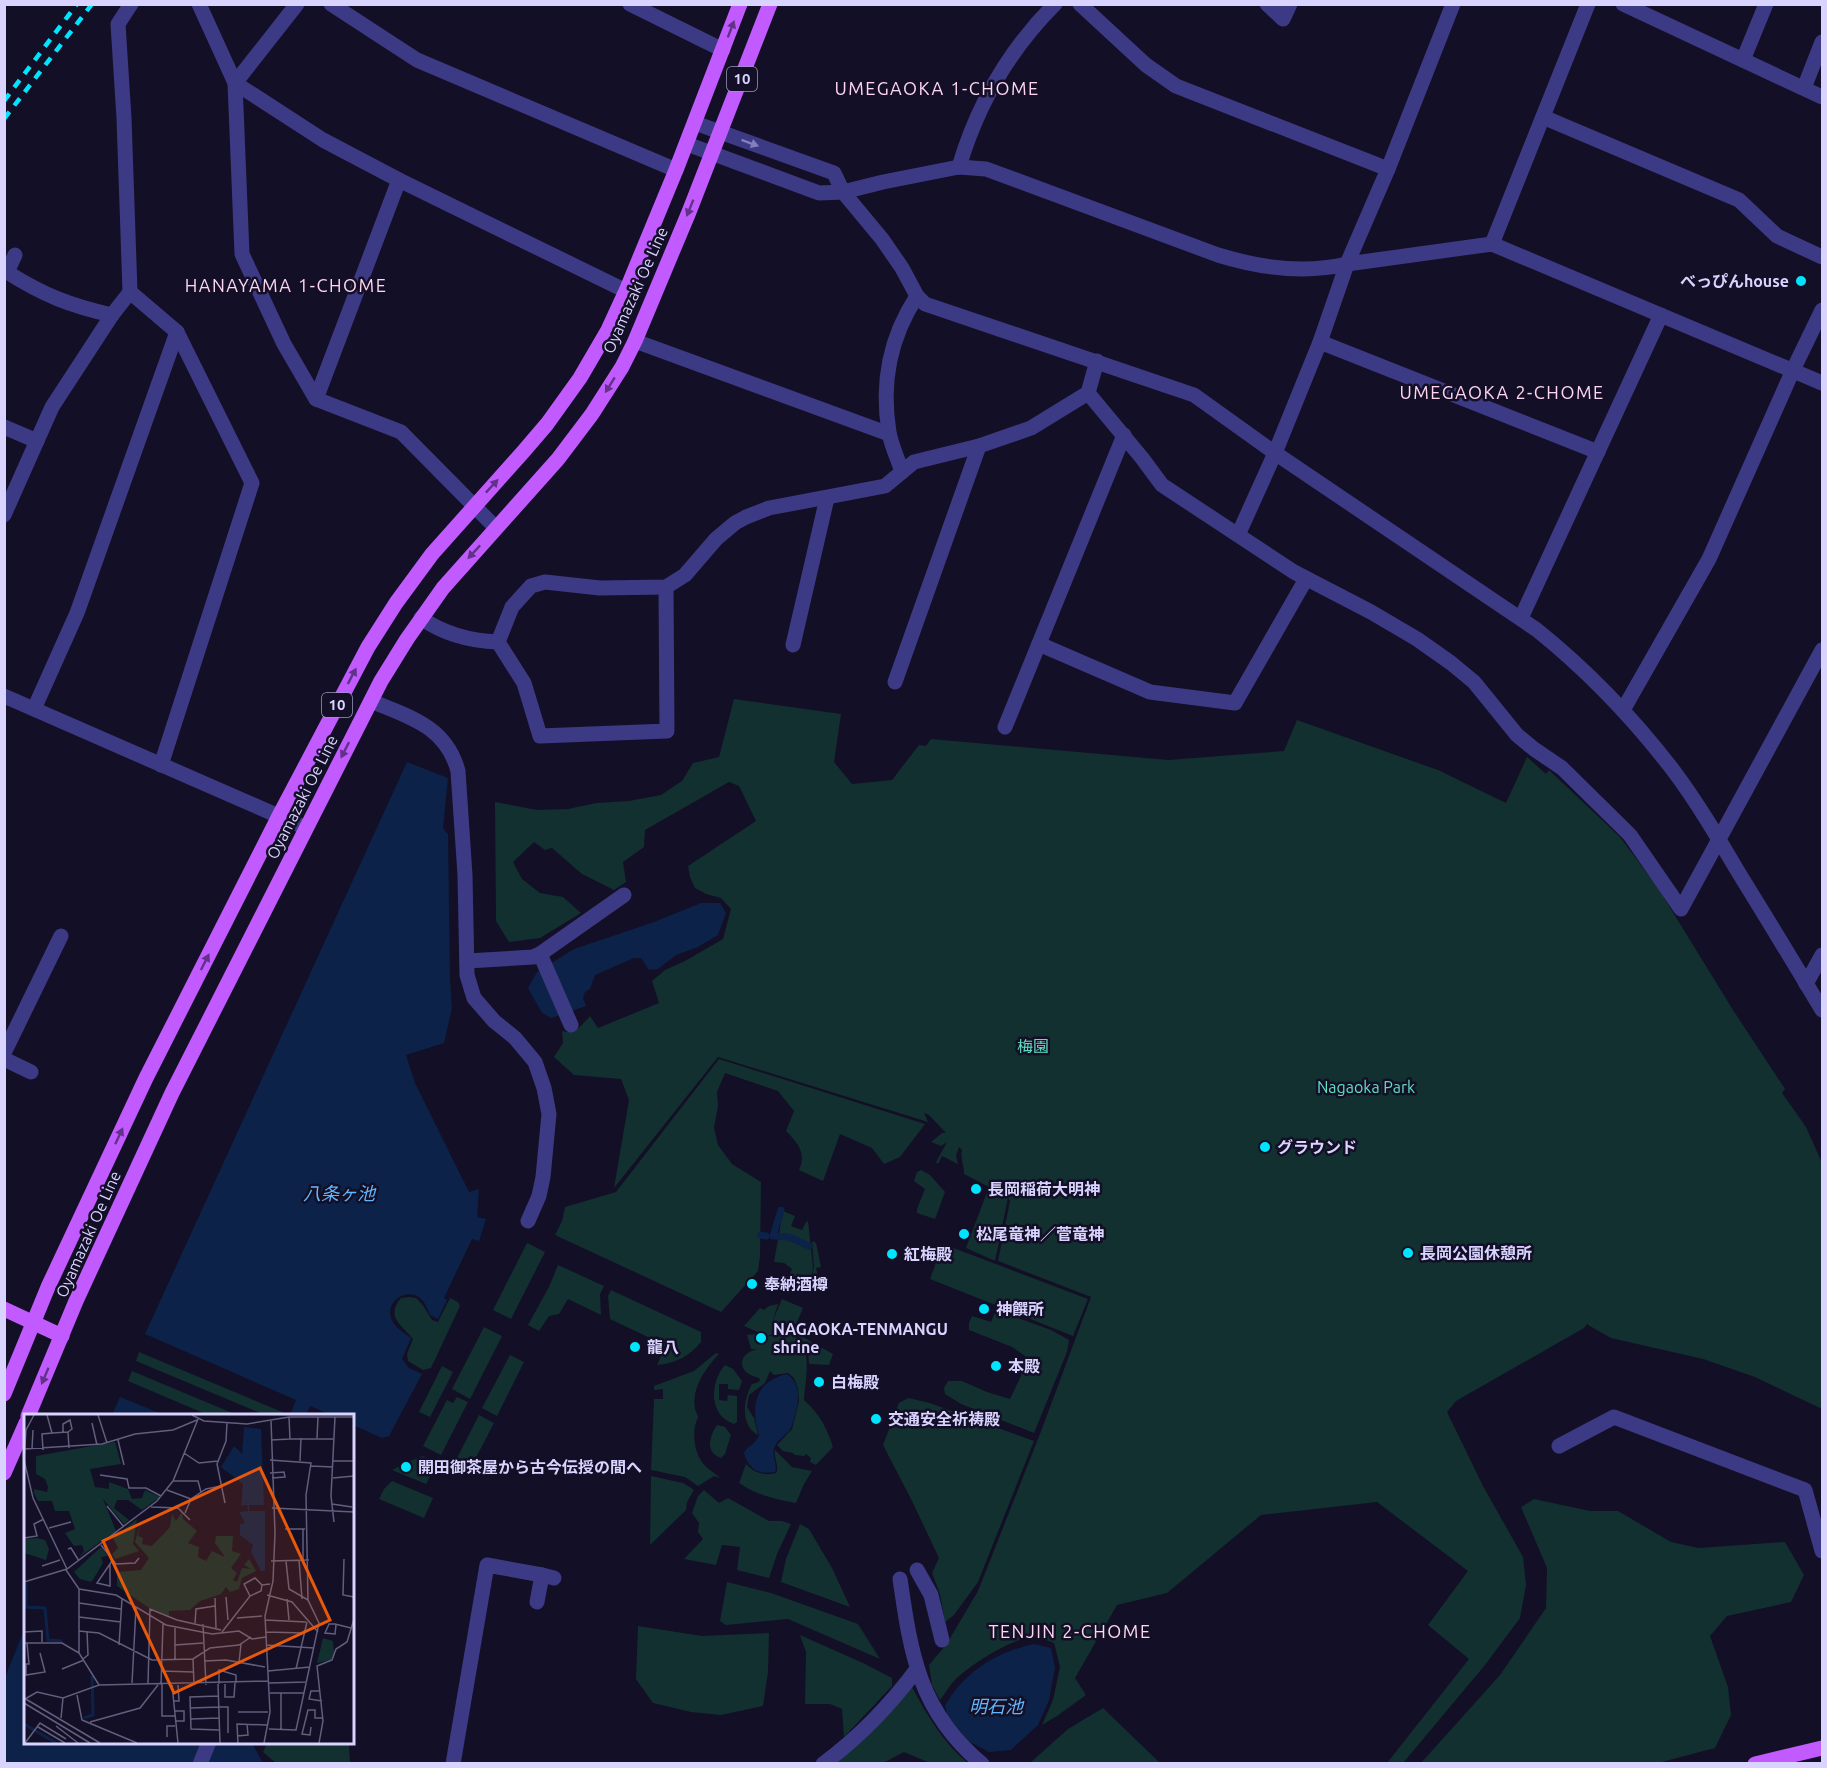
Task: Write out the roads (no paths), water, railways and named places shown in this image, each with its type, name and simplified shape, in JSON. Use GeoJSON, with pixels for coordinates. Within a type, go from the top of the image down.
{"type":"FeatureCollection","features":[{"type":"Feature","properties":{"kind":"main road","name":"Oyamazaki Oe Line"},"geometry":{"type":"LineString","coordinates":[[4,1394],[48,1287],[146,1078],[357,667],[381,626],[419,570],[524,452],[569,394],[599,346],[626,291],[687,144],[740,4]]}},
{"type":"Feature","properties":{"kind":"main road","name":"Oyamazaki Oe Line"},"geometry":{"type":"LineString","coordinates":[[29,1414],[172,1093],[394,659],[420,618],[455,573],[534,488],[575,437],[602,398],[635,341],[721,132],[770,4]]}},
{"type":"Feature","properties":{"kind":"main road"},"geometry":{"type":"LineString","coordinates":[[4,1309],[62,1336]]}},
{"type":"Feature","properties":{"kind":"main road"},"geometry":{"type":"LineString","coordinates":[[4,1473],[24,1428]]}},
{"type":"Feature","properties":{"kind":"main road"},"geometry":{"type":"LineString","coordinates":[[1755,1764],[1822,1748]]}},
{"type":"Feature","properties":{"kind":"street"},"geometry":{"type":"LineString","coordinates":[[4,515],[52,407],[112,315],[130,292],[118,24],[131,4]]}},
{"type":"Feature","properties":{"kind":"street"},"geometry":{"type":"LineString","coordinates":[[199,4],[236,83],[235,106],[242,254],[284,344],[316,399],[402,432],[496,528]]}},
{"type":"Feature","properties":{"kind":"street"},"geometry":{"type":"LineString","coordinates":[[236,83],[297,4]]}},
{"type":"Feature","properties":{"kind":"street"},"geometry":{"type":"LineString","coordinates":[[331,4],[417,60],[676,170]]}},
{"type":"Feature","properties":{"kind":"street"},"geometry":{"type":"LineString","coordinates":[[630,4],[723,50]]}},
{"type":"Feature","properties":{"kind":"street"},"geometry":{"type":"LineString","coordinates":[[959,167],[974,124],[994,84],[1015,51],[1054,4]]}},
{"type":"Feature","properties":{"kind":"street"},"geometry":{"type":"LineString","coordinates":[[1080,4],[1146,65],[1176,87],[1388,169]]}},
{"type":"Feature","properties":{"kind":"street"},"geometry":{"type":"LineString","coordinates":[[1267,4],[1283,20],[1290,4]]}},
{"type":"Feature","properties":{"kind":"street"},"geometry":{"type":"LineString","coordinates":[[1239,535],[1320,342],[1347,264],[1388,169],[1453,4]]}},
{"type":"Feature","properties":{"kind":"street"},"geometry":{"type":"LineString","coordinates":[[1492,244],[1588,4]]}},
{"type":"Feature","properties":{"kind":"street"},"geometry":{"type":"LineString","coordinates":[[1623,4],[1822,97]]}},
{"type":"Feature","properties":{"kind":"street"},"geometry":{"type":"LineString","coordinates":[[1743,60],[1766,4]]}},
{"type":"Feature","properties":{"kind":"street"},"geometry":{"type":"LineString","coordinates":[[1804,88],[1822,42]]}},
{"type":"Feature","properties":{"kind":"street"},"geometry":{"type":"LineString","coordinates":[[236,83],[323,140],[399,180],[626,291]]}},
{"type":"Feature","properties":{"kind":"street"},"geometry":{"type":"LineString","coordinates":[[1543,117],[1739,200],[1777,236],[1822,257]]}},
{"type":"Feature","properties":{"kind":"street"},"geometry":{"type":"LineString","coordinates":[[695,123],[834,172],[843,192],[882,239],[902,268],[917,296],[925,304],[1194,395],[1275,453],[1521,618],[1567,655],[1623,710],[1674,772],[1719,840],[1822,1010]]}},
{"type":"Feature","properties":{"kind":"street"},"geometry":{"type":"LineString","coordinates":[[687,144],[819,193],[843,192],[959,167],[986,169],[1233,260],[1264,266],[1296,269],[1328,268],[1492,244],[1822,383]]}},
{"type":"Feature","properties":{"kind":"street"},"geometry":{"type":"LineString","coordinates":[[316,399],[399,180]]}},
{"type":"Feature","properties":{"kind":"street"},"geometry":{"type":"LineString","coordinates":[[15,255],[7,272],[26,284],[52,298],[112,315]]}},
{"type":"Feature","properties":{"kind":"street"},"geometry":{"type":"LineString","coordinates":[[130,292],[177,332],[252,483],[161,765]]}},
{"type":"Feature","properties":{"kind":"street"},"geometry":{"type":"LineString","coordinates":[[902,472],[889,434],[886,393],[888,363],[896,334],[917,296]]}},
{"type":"Feature","properties":{"kind":"street"},"geometry":{"type":"LineString","coordinates":[[1623,710],[1709,559],[1822,310]]}},
{"type":"Feature","properties":{"kind":"street"},"geometry":{"type":"LineString","coordinates":[[1521,618],[1661,315]]}},
{"type":"Feature","properties":{"kind":"street"},"geometry":{"type":"LineString","coordinates":[[34,709],[77,614],[177,332]]}},
{"type":"Feature","properties":{"kind":"street"},"geometry":{"type":"LineString","coordinates":[[635,341],[889,434]]}},
{"type":"Feature","properties":{"kind":"street"},"geometry":{"type":"LineString","coordinates":[[1320,342],[1598,452]]}},
{"type":"Feature","properties":{"kind":"street"},"geometry":{"type":"LineString","coordinates":[[498,642],[512,607],[531,586],[545,582],[600,588],[666,587],[685,575],[716,538],[735,523],[770,508],[885,486],[914,462],[980,446],[1031,428],[1088,393],[1097,361]]}},
{"type":"Feature","properties":{"kind":"street"},"geometry":{"type":"LineString","coordinates":[[1088,393],[1162,485],[1306,579],[1410,634],[1474,682],[1517,735],[1562,768],[1630,835],[1681,909],[1822,651]]}},
{"type":"Feature","properties":{"kind":"street"},"geometry":{"type":"LineString","coordinates":[[4,427],[37,441]]}},
{"type":"Feature","properties":{"kind":"street"},"geometry":{"type":"LineString","coordinates":[[1005,727],[1124,435]]}},
{"type":"Feature","properties":{"kind":"street"},"geometry":{"type":"LineString","coordinates":[[895,682],[980,446]]}},
{"type":"Feature","properties":{"kind":"street"},"geometry":{"type":"LineString","coordinates":[[793,645],[827,498]]}},
{"type":"Feature","properties":{"kind":"street"},"geometry":{"type":"LineString","coordinates":[[1039,645],[1150,692],[1235,703],[1306,579]]}},
{"type":"Feature","properties":{"kind":"street"},"geometry":{"type":"LineString","coordinates":[[498,642],[524,683],[540,736],[667,731],[666,587]]}},
{"type":"Feature","properties":{"kind":"street"},"geometry":{"type":"LineString","coordinates":[[420,618],[433,627],[457,636],[484,642],[498,642]]}},
{"type":"Feature","properties":{"kind":"street"},"geometry":{"type":"LineString","coordinates":[[4,696],[306,828]]}},
{"type":"Feature","properties":{"kind":"street"},"geometry":{"type":"LineString","coordinates":[[371,701],[430,729],[440,737],[454,758],[458,771],[465,875],[467,975],[474,998],[494,1022],[515,1038],[535,1062],[544,1088],[549,1114],[543,1178],[539,1196],[528,1221]]}},
{"type":"Feature","properties":{"kind":"street"},"geometry":{"type":"LineString","coordinates":[[542,961],[624,895]]}},
{"type":"Feature","properties":{"kind":"street"},"geometry":{"type":"LineString","coordinates":[[4,1053],[62,936]]}},
{"type":"Feature","properties":{"kind":"street"},"geometry":{"type":"LineString","coordinates":[[1806,984],[1822,955]]}},
{"type":"Feature","properties":{"kind":"street"},"geometry":{"type":"LineString","coordinates":[[467,961],[533,957],[542,961],[568,1019]]}},
{"type":"Feature","properties":{"kind":"street"},"geometry":{"type":"LineString","coordinates":[[4,1059],[31,1072]]}},
{"type":"Feature","properties":{"kind":"street"},"geometry":{"type":"LineString","coordinates":[[1559,1446],[1614,1417],[1805,1490],[1822,1543]]}},
{"type":"Feature","properties":{"kind":"street"},"geometry":{"type":"LineString","coordinates":[[453,1764],[487,1565],[548,1576],[537,1602]]}},
{"type":"Feature","properties":{"kind":"street"},"geometry":{"type":"LineString","coordinates":[[917,1570],[931,1595],[942,1640]]}},
{"type":"Feature","properties":{"kind":"street"},"geometry":{"type":"LineString","coordinates":[[900,1578],[908,1633],[917,1669],[928,1697],[962,1747],[982,1764]]}},
{"type":"Feature","properties":{"kind":"street"},"geometry":{"type":"LineString","coordinates":[[823,1764],[877,1715],[917,1669]]}},
{"type":"Feature","properties":{"kind":"street"},"geometry":{"type":"LineString","coordinates":[[200,1764],[209,1744]]}},
{"type":"Feature","properties":{"kind":"water","name":"八条ヶ池"},"geometry":{"type":"Polygon","coordinates":[[[407,762],[448,778],[443,828],[448,834],[452,1008],[444,1043],[406,1055],[415,1083],[469,1192],[479,1189],[477,1217],[486,1219],[479,1241],[472,1239],[444,1298],[447,1300],[438,1319],[430,1315],[422,1299],[412,1294],[401,1296],[391,1307],[391,1318],[394,1324],[411,1338],[402,1359],[409,1368],[422,1374],[389,1436],[382,1438],[354,1425],[354,1414],[329,1414],[310,1406],[306,1414],[290,1414],[296,1400],[145,1334],[407,762]]]}},
{"type":"Feature","properties":{"kind":"water"},"geometry":{"type":"Polygon","coordinates":[[[701,903],[720,903],[726,913],[718,935],[698,947],[676,955],[658,969],[649,970],[641,958],[634,958],[595,975],[590,989],[585,992],[583,998],[586,1006],[551,1018],[542,1013],[528,988],[537,972],[574,949],[654,922],[701,903]]]}},
{"type":"Feature","properties":{"kind":"water"},"geometry":{"type":"Polygon","coordinates":[[[787,1374],[795,1383],[798,1394],[793,1423],[775,1446],[775,1472],[759,1472],[749,1464],[744,1453],[759,1435],[755,1405],[762,1389],[768,1383],[776,1377],[787,1374]]]}},
{"type":"Feature","properties":{"kind":"water"},"geometry":{"type":"Polygon","coordinates":[[[120,1397],[162,1414],[112,1414],[120,1397]]]}},
{"type":"Feature","properties":{"kind":"water"},"geometry":{"type":"Polygon","coordinates":[[[24,1630],[24,1744],[253,1744],[263,1763],[5,1763],[4,1680],[24,1630]]]}},
{"type":"Feature","properties":{"kind":"water","name":"明石池"},"geometry":{"type":"Polygon","coordinates":[[[1034,1644],[1051,1648],[1055,1668],[1049,1700],[1038,1725],[1011,1750],[989,1752],[968,1741],[947,1715],[945,1705],[963,1682],[983,1665],[1007,1652],[1034,1644]]]}},
{"type":"Feature","properties":{"kind":"waterway"},"geometry":{"type":"LineString","coordinates":[[781,1210],[773,1236],[789,1237],[809,1246]]}},
{"type":"Feature","properties":{"kind":"waterway"},"geometry":{"type":"LineString","coordinates":[[761,1235],[766,1236]]}},
{"type":"Feature","properties":{"kind":"railway"},"geometry":{"type":"LineString","coordinates":[[4,101],[77,4]]}},
{"type":"Feature","properties":{"kind":"railway"},"geometry":{"type":"LineString","coordinates":[[4,119],[92,4]]}},
{"type":"Feature","properties":{"kind":"place","name":"べっぴんhouse"},"geometry":{"type":"Point","coordinates":[1801,281]}},
{"type":"Feature","properties":{"kind":"place","name":"グラウンド"},"geometry":{"type":"Point","coordinates":[1265,1147]}},
{"type":"Feature","properties":{"kind":"place","name":"長岡稲荷大明神"},"geometry":{"type":"Point","coordinates":[976,1189]}},
{"type":"Feature","properties":{"kind":"place","name":"松尾竜神／菅竜神"},"geometry":{"type":"Point","coordinates":[964,1234]}},
{"type":"Feature","properties":{"kind":"place","name":"長岡公園休憩所"},"geometry":{"type":"Point","coordinates":[1408,1253]}},
{"type":"Feature","properties":{"kind":"place","name":"紅梅殿"},"geometry":{"type":"Point","coordinates":[892,1254]}},
{"type":"Feature","properties":{"kind":"place","name":"奉納酒樽"},"geometry":{"type":"Point","coordinates":[752,1284]}},
{"type":"Feature","properties":{"kind":"place","name":"神饌所"},"geometry":{"type":"Point","coordinates":[984,1309]}},
{"type":"Feature","properties":{"kind":"place","name":"NAGAOKA-TENMANGU shrine"},"geometry":{"type":"Point","coordinates":[761,1338]}},
{"type":"Feature","properties":{"kind":"place","name":"龍八"},"geometry":{"type":"Point","coordinates":[635,1347]}},
{"type":"Feature","properties":{"kind":"place","name":"本殿"},"geometry":{"type":"Point","coordinates":[996,1366]}},
{"type":"Feature","properties":{"kind":"place","name":"白梅殿"},"geometry":{"type":"Point","coordinates":[819,1382]}},
{"type":"Feature","properties":{"kind":"place","name":"交通安全祈祷殿"},"geometry":{"type":"Point","coordinates":[876,1419]}},
{"type":"Feature","properties":{"kind":"place","name":"開田御茶屋から古今伝授の間へ"},"geometry":{"type":"Point","coordinates":[406,1467]}},
{"type":"Feature","properties":{"kind":"district","name":"UMEGAOKA 1-CHOME"},"geometry":{"type":"Point","coordinates":[937,89]}},
{"type":"Feature","properties":{"kind":"district","name":"HANAYAMA 1-CHOME"},"geometry":{"type":"Point","coordinates":[286,286]}},
{"type":"Feature","properties":{"kind":"district","name":"UMEGAOKA 2-CHOME"},"geometry":{"type":"Point","coordinates":[1502,393]}},
{"type":"Feature","properties":{"kind":"district","name":"TENJIN 2-CHOME"},"geometry":{"type":"Point","coordinates":[1070,1632]}},
{"type":"Feature","properties":{"kind":"park label","name":"梅園"},"geometry":{"type":"Point","coordinates":[1033,1046]}},
{"type":"Feature","properties":{"kind":"park label","name":"Nagaoka Park"},"geometry":{"type":"Point","coordinates":[1366,1087]}}]}
